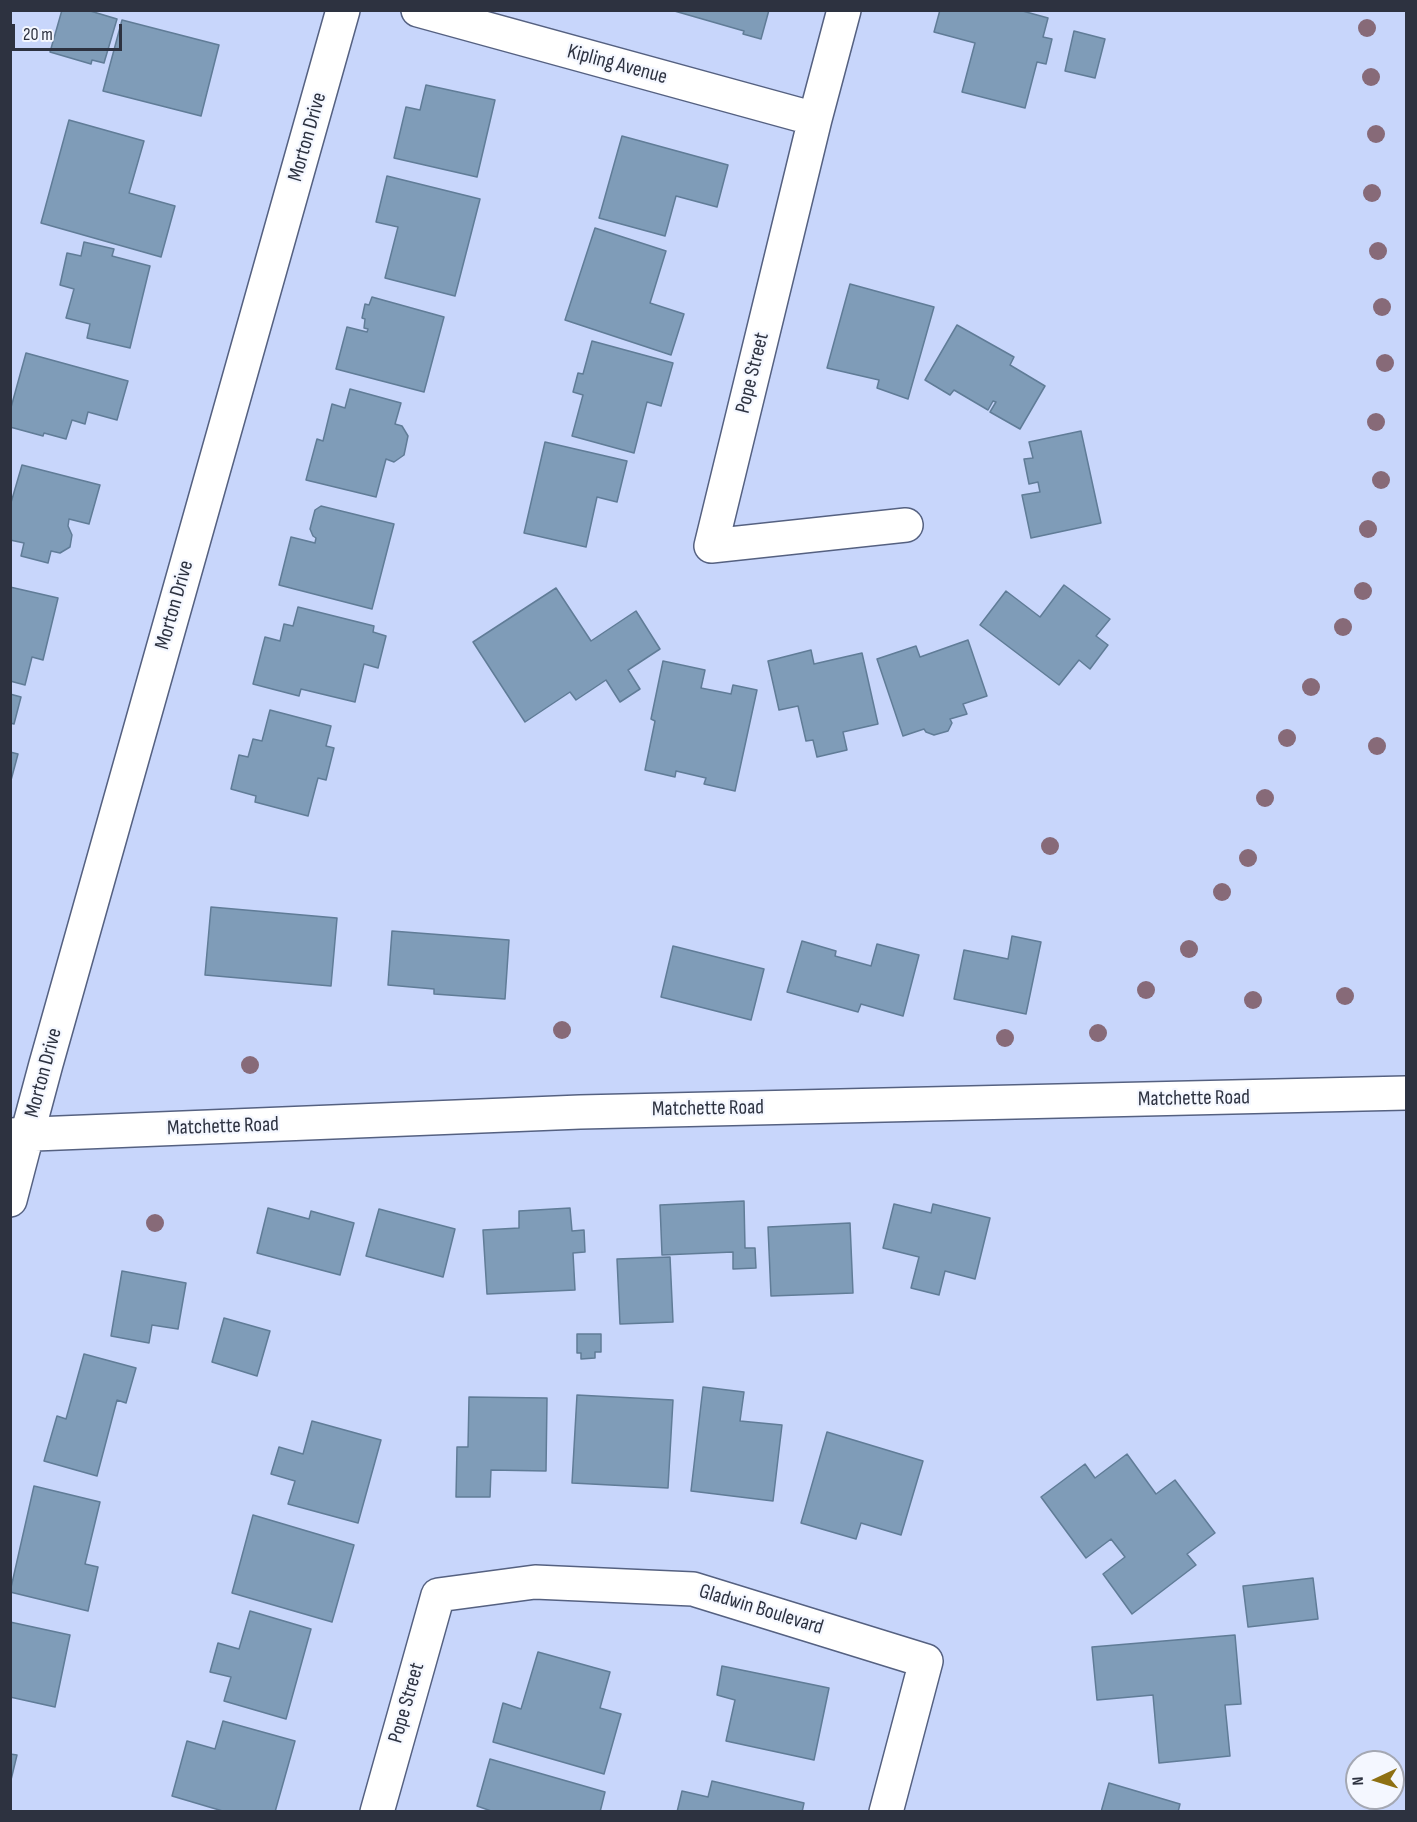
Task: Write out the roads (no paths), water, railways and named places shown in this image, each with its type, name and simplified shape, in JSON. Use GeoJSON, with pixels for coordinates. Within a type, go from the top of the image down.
{"type":"FeatureCollection","features":[{"type":"Feature","properties":{"kind":"street","name":"Morton Drive"},"geometry":{"type":"LineString","coordinates":[[10,1200],[19,1135],[46,1064],[344,10]]}},
{"type":"Feature","properties":{"kind":"street","name":"Kipling Avenue"},"geometry":{"type":"LineString","coordinates":[[418,10],[815,119]]}},
{"type":"Feature","properties":{"kind":"street","name":"Pope Street"},"geometry":{"type":"LineString","coordinates":[[844,10],[815,119],[711,546],[906,525]]}},
{"type":"Feature","properties":{"kind":"street","name":"Matchette Road"},"geometry":{"type":"LineString","coordinates":[[19,1135],[580,1112],[1396,1094]]}},
{"type":"Feature","properties":{"kind":"street","name":"Gladwin Boulevard"},"geometry":{"type":"LineString","coordinates":[[438,1595],[535,1582],[693,1589],[926,1661],[886,1812]]}},
{"type":"Feature","properties":{"kind":"street","name":"Pope Street"},"geometry":{"type":"LineString","coordinates":[[377,1812],[438,1595]]}}]}
